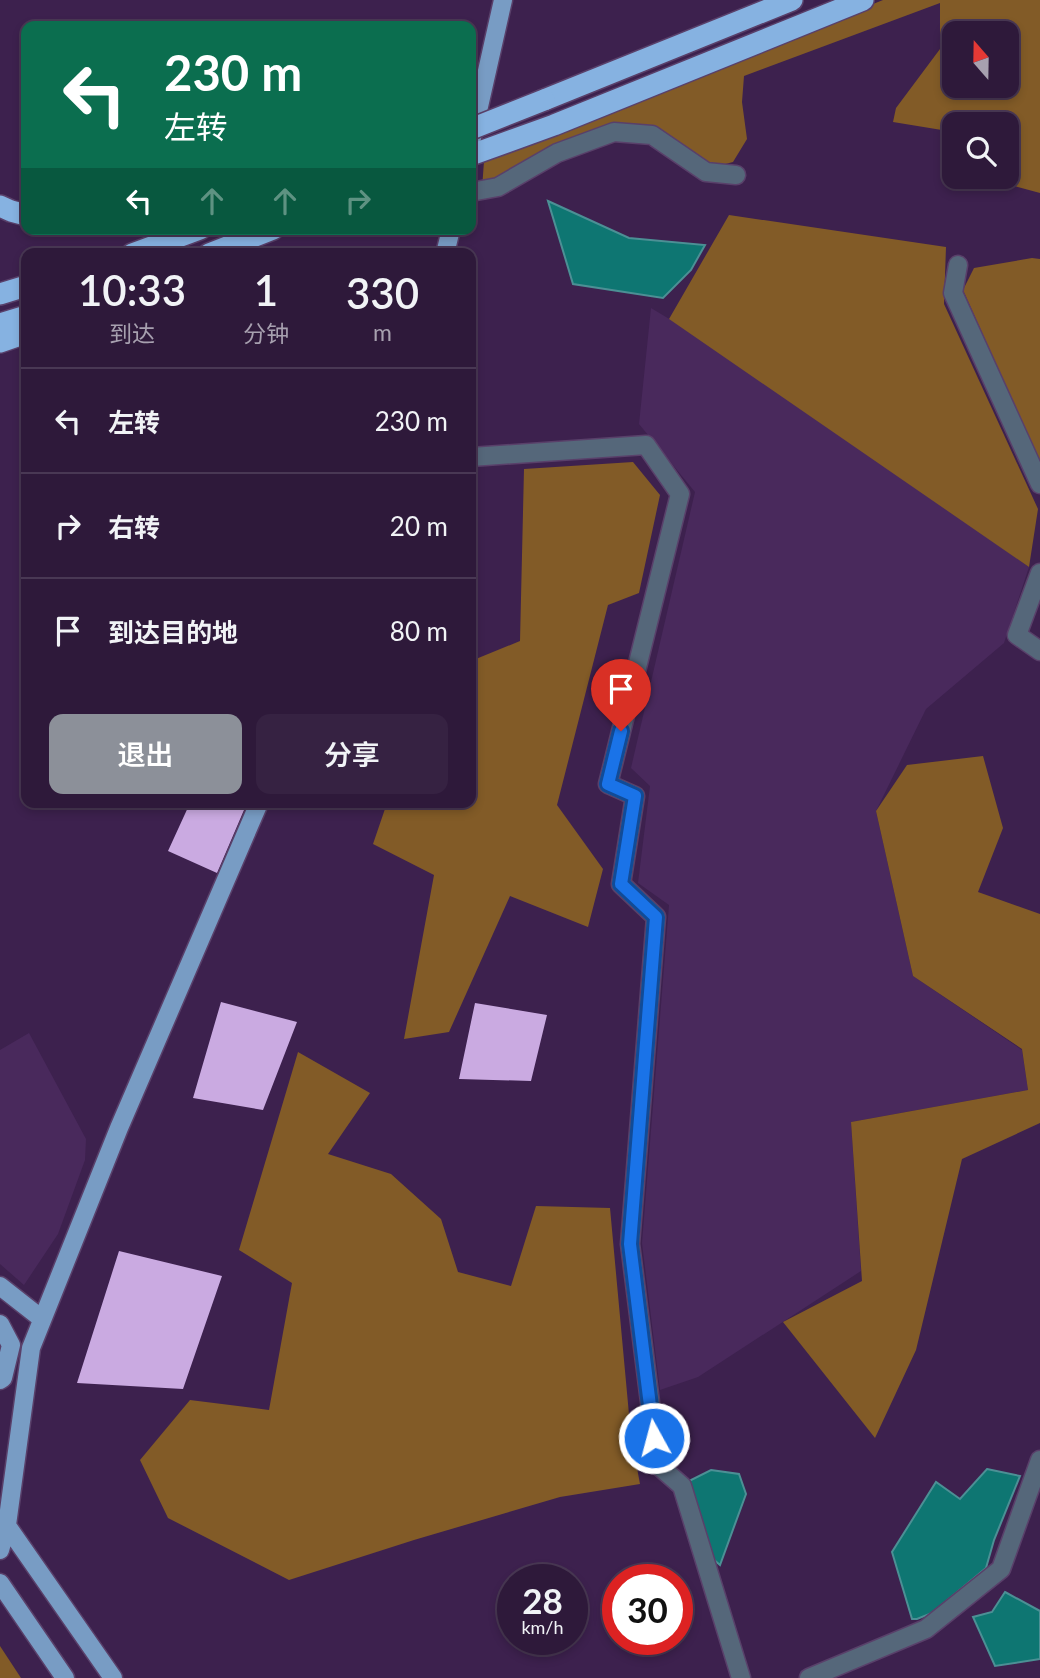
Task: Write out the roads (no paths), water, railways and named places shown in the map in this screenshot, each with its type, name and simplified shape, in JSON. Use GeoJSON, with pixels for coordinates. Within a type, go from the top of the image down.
{"type":"FeatureCollection","features":[{"type":"Feature","properties":{"kind":"highway"},"geometry":{"type":"LineString","coordinates":[[476,127],[792,0]]}},
{"type":"Feature","properties":{"kind":"highway"},"geometry":{"type":"LineString","coordinates":[[476,153],[554,125],[863,0]]}},
{"type":"Feature","properties":{"kind":"highway"},"geometry":{"type":"LineString","coordinates":[[0,206],[21,214]]}},
{"type":"Feature","properties":{"kind":"highway"},"geometry":{"type":"LineString","coordinates":[[148,248],[184,235]]}},
{"type":"Feature","properties":{"kind":"highway"},"geometry":{"type":"LineString","coordinates":[[224,248],[258,235]]}},
{"type":"Feature","properties":{"kind":"highway"},"geometry":{"type":"LineString","coordinates":[[238,248],[270,235]]}},
{"type":"Feature","properties":{"kind":"highway"},"geometry":{"type":"LineString","coordinates":[[0,294],[21,288]]}},
{"type":"Feature","properties":{"kind":"highway"},"geometry":{"type":"LineString","coordinates":[[0,324],[21,318]]}},
{"type":"Feature","properties":{"kind":"highway"},"geometry":{"type":"LineString","coordinates":[[0,342],[21,335]]}},
{"type":"Feature","properties":{"kind":"main road"},"geometry":{"type":"LineString","coordinates":[[476,120],[503,0]]}},
{"type":"Feature","properties":{"kind":"main road"},"geometry":{"type":"LineString","coordinates":[[0,1550],[31,1348],[119,1128],[257,808]]}},
{"type":"Feature","properties":{"kind":"main road"},"geometry":{"type":"LineString","coordinates":[[0,1286],[42,1319]]}},
{"type":"Feature","properties":{"kind":"main road"},"geometry":{"type":"LineString","coordinates":[[0,1322],[31,1348]]}},
{"type":"Feature","properties":{"kind":"main road"},"geometry":{"type":"LineString","coordinates":[[0,1322],[11,1345],[3,1378],[0,1380]]}},
{"type":"Feature","properties":{"kind":"main road"},"geometry":{"type":"LineString","coordinates":[[4,1520],[113,1678]]}},
{"type":"Feature","properties":{"kind":"main road"},"geometry":{"type":"LineString","coordinates":[[0,1583],[65,1678]]}},
{"type":"Feature","properties":{"kind":"street"},"geometry":{"type":"LineString","coordinates":[[476,191],[498,187],[556,153],[614,132],[652,135],[706,172],[736,175]]}},
{"type":"Feature","properties":{"kind":"street"},"geometry":{"type":"LineString","coordinates":[[958,265],[953,293],[1040,484]]}},
{"type":"Feature","properties":{"kind":"street"},"geometry":{"type":"LineString","coordinates":[[476,457],[646,445],[680,494],[608,784],[635,796],[621,884],[656,917],[630,1244],[658,1465],[682,1486],[741,1678]]}},
{"type":"Feature","properties":{"kind":"street"},"geometry":{"type":"LineString","coordinates":[[1040,573],[1017,635],[1040,651]]}},
{"type":"Feature","properties":{"kind":"street"},"geometry":{"type":"LineString","coordinates":[[809,1678],[926,1629],[1001,1569],[1040,1460]]}}]}
